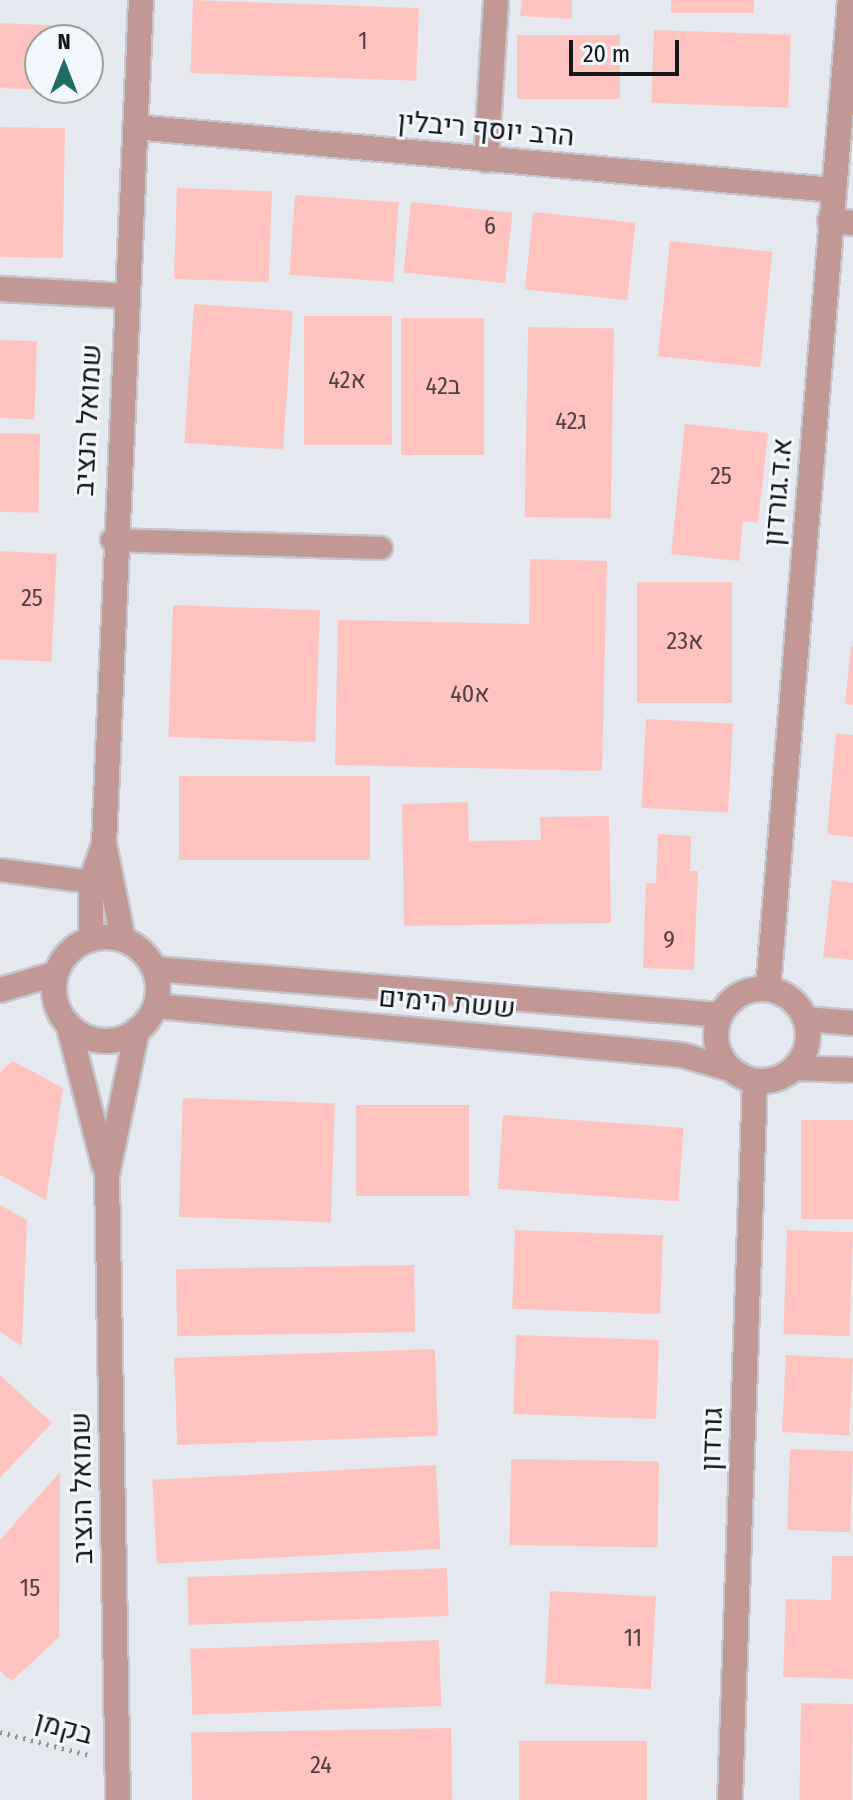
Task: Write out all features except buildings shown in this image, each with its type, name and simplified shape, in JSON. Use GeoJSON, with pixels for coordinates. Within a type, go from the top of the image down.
{"type":"FeatureCollection","features":[{"type":"Feature","properties":{"kind":"street","name":"שמואל הנציב"},"geometry":{"type":"LineString","coordinates":[[123,939],[104,844],[112,540],[141,0]]}},
{"type":"Feature","properties":{"kind":"street"},"geometry":{"type":"LineString","coordinates":[[486,160],[496,0]]}},
{"type":"Feature","properties":{"kind":"street","name":"א.ד.גורדון"},"geometry":{"type":"LineString","coordinates":[[768,989],[842,222],[833,190],[850,0]]}},
{"type":"Feature","properties":{"kind":"street","name":"הרב יוסף ריבלין"},"geometry":{"type":"LineString","coordinates":[[135,127],[833,190]]}},
{"type":"Feature","properties":{"kind":"street"},"geometry":{"type":"LineString","coordinates":[[0,289],[124,296]]}},
{"type":"Feature","properties":{"kind":"street","name":"שמואל הנציב"},"geometry":{"type":"LineString","coordinates":[[91,938],[91,882],[104,844]]}},
{"type":"Feature","properties":{"kind":"street"},"geometry":{"type":"LineString","coordinates":[[91,938],[123,939],[155,969],[156,1006],[137,1030],[105,1042],[69,1027],[55,1002],[55,974],[73,948],[91,938]]}},
{"type":"Feature","properties":{"kind":"street","name":"ששת הימים"},"geometry":{"type":"LineString","coordinates":[[155,969],[720,1015]]}},
{"type":"Feature","properties":{"kind":"street"},"geometry":{"type":"LineString","coordinates":[[0,990],[55,974]]}},
{"type":"Feature","properties":{"kind":"street"},"geometry":{"type":"LineString","coordinates":[[794,1068],[807,1045],[805,1019],[791,999],[768,989],[745,992],[720,1015],[716,1044],[730,1069],[755,1081],[794,1068],[853,1070]]}},
{"type":"Feature","properties":{"kind":"street","name":"ששת הימים"},"geometry":{"type":"LineString","coordinates":[[156,1006],[682,1055],[730,1069]]}},
{"type":"Feature","properties":{"kind":"street"},"geometry":{"type":"LineString","coordinates":[[805,1019],[853,1023]]}},
{"type":"Feature","properties":{"kind":"street","name":"שמואל הנציב"},"geometry":{"type":"LineString","coordinates":[[69,1027],[107,1175]]}},
{"type":"Feature","properties":{"kind":"street","name":"שמואל הנציב"},"geometry":{"type":"LineString","coordinates":[[118,1800],[107,1175],[137,1030]]}},
{"type":"Feature","properties":{"kind":"street","name":"גורדון"},"geometry":{"type":"LineString","coordinates":[[730,1800],[755,1081]]}},
{"type":"Feature","properties":{"kind":"lane"},"geometry":{"type":"LineString","coordinates":[[112,540],[381,548]]}},
{"type":"Feature","properties":{"kind":"lane"},"geometry":{"type":"LineString","coordinates":[[0,870],[91,882]]}},
{"type":"Feature","properties":{"kind":"path","name":"בקמן"},"geometry":{"type":"LineString","coordinates":[[0,1732],[117,1763]]}}]}
